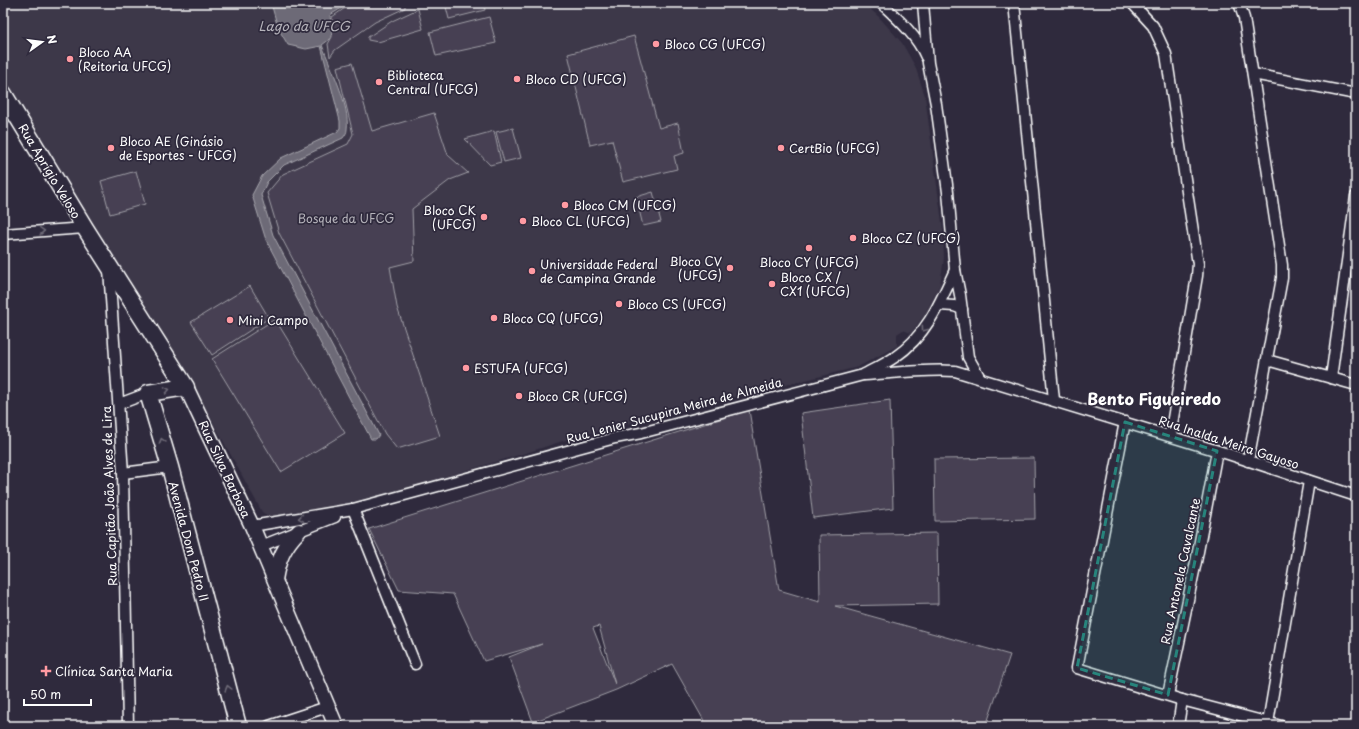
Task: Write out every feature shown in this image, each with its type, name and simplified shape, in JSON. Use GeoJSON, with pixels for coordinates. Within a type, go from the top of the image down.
{"type":"FeatureCollection","features":[{"type":"Feature","properties":{"kind":"main road","name":"Rua Aprígio Veloso"},"geometry":{"type":"LineString","coordinates":[[3,93],[85,228]]}},
{"type":"Feature","properties":{"kind":"main road","name":"Rua Silva Barbosa"},"geometry":{"type":"LineString","coordinates":[[85,228],[186,387],[252,526],[336,726]]}},
{"type":"Feature","properties":{"kind":"main road"},"geometry":{"type":"LineString","coordinates":[[148,393],[186,387]]}},
{"type":"Feature","properties":{"kind":"main road","name":"Avenida Dom Pedro II"},"geometry":{"type":"LineString","coordinates":[[148,393],[170,467],[238,726]]}},
{"type":"Feature","properties":{"kind":"main road"},"geometry":{"type":"LineString","coordinates":[[275,580],[277,566],[282,553],[289,541],[299,531]]}},
{"type":"Feature","properties":{"kind":"street"},"geometry":{"type":"LineString","coordinates":[[882,3],[910,32],[924,53],[928,63]]}},
{"type":"Feature","properties":{"kind":"street"},"geometry":{"type":"LineString","coordinates":[[923,3],[928,63],[936,104],[948,192],[955,270],[968,357],[980,378]]}},
{"type":"Feature","properties":{"kind":"street"},"geometry":{"type":"LineString","coordinates":[[1014,3],[1054,400]]}},
{"type":"Feature","properties":{"kind":"street"},"geometry":{"type":"LineString","coordinates":[[1132,3],[1153,26],[1166,54],[1198,264],[1170,436]]}},
{"type":"Feature","properties":{"kind":"street"},"geometry":{"type":"LineString","coordinates":[[1239,3],[1244,18],[1282,265],[1282,278],[1248,461]]}},
{"type":"Feature","properties":{"kind":"street"},"geometry":{"type":"LineString","coordinates":[[1253,74],[1356,94]]}},
{"type":"Feature","properties":{"kind":"street"},"geometry":{"type":"LineString","coordinates":[[1331,378],[1356,196]]}},
{"type":"Feature","properties":{"kind":"street"},"geometry":{"type":"LineString","coordinates":[[3,234],[85,228]]}},
{"type":"Feature","properties":{"kind":"street","name":"Rua Capitão João Alves de Lira"},"geometry":{"type":"LineString","coordinates":[[108,266],[123,473],[128,726]]}},
{"type":"Feature","properties":{"kind":"street","name":"Rua Lenier Sucupira Meira de Almeida"},"geometry":{"type":"LineString","coordinates":[[260,546],[354,510],[616,438],[641,433],[863,375],[895,357],[922,333],[939,305],[955,270]]}},
{"type":"Feature","properties":{"kind":"street"},"geometry":{"type":"LineString","coordinates":[[939,305],[954,306],[962,309]]}},
{"type":"Feature","properties":{"kind":"street"},"geometry":{"type":"LineString","coordinates":[[895,357],[895,368],[899,373]]}},
{"type":"Feature","properties":{"kind":"street"},"geometry":{"type":"LineString","coordinates":[[955,370],[965,363],[968,357]]}},
{"type":"Feature","properties":{"kind":"street"},"geometry":{"type":"LineString","coordinates":[[1267,360],[1356,385]]}},
{"type":"Feature","properties":{"kind":"street","name":"Rua Inalda Meira Gayoso"},"geometry":{"type":"LineString","coordinates":[[863,375],[922,370],[955,370],[1218,451],[1356,496]]}},
{"type":"Feature","properties":{"kind":"street"},"geometry":{"type":"LineString","coordinates":[[119,404],[148,393]]}},
{"type":"Feature","properties":{"kind":"street"},"geometry":{"type":"LineString","coordinates":[[1125,422],[1077,668],[1182,700],[1280,726]]}},
{"type":"Feature","properties":{"kind":"street","name":"Rua Antonela Cavalcante"},"geometry":{"type":"LineString","coordinates":[[1168,695],[1218,451]]}},
{"type":"Feature","properties":{"kind":"street"},"geometry":{"type":"LineString","coordinates":[[123,473],[170,467]]}},
{"type":"Feature","properties":{"kind":"street"},"geometry":{"type":"LineString","coordinates":[[1268,723],[1309,481]]}},
{"type":"Feature","properties":{"kind":"street"},"geometry":{"type":"LineString","coordinates":[[354,510],[415,664]]}},
{"type":"Feature","properties":{"kind":"street","name":"Rua Lenier Sucupira Meira de Almeida"},"geometry":{"type":"LineString","coordinates":[[252,526],[354,510]]}},
{"type":"Feature","properties":{"kind":"street"},"geometry":{"type":"LineString","coordinates":[[1178,726],[1182,700]]}},
{"type":"Feature","properties":{"kind":"street"},"geometry":{"type":"LineString","coordinates":[[268,726],[327,706]]}},
{"type":"Feature","properties":{"kind":"highlighted area"},"geometry":{"type":"Polygon","coordinates":[[[1125,422],[1217,451],[1168,695],[1077,668],[1125,422]]]}},
{"type":"Feature","properties":{"kind":"shaded area","name":"Universidade Federal de Campina Grande"},"geometry":{"type":"Polygon","coordinates":[[[3,3],[864,3],[879,17],[902,43],[915,66],[925,96],[943,230],[944,258],[940,285],[926,313],[911,333],[903,330],[897,334],[897,346],[858,367],[575,437],[370,499],[280,519],[271,518],[262,512],[192,384],[159,328],[23,114],[3,74],[3,3]]]}},
{"type":"Feature","properties":{"kind":"green space"},"geometry":{"type":"Polygon","coordinates":[[[357,3],[405,3],[405,8],[375,22],[335,50],[330,57],[328,44],[332,37],[332,17],[345,8],[354,6],[357,3]]]}},
{"type":"Feature","properties":{"kind":"green space"},"geometry":{"type":"Polygon","coordinates":[[[445,3],[484,3],[485,10],[449,19],[445,3]]]}},
{"type":"Feature","properties":{"kind":"green space"},"geometry":{"type":"Polygon","coordinates":[[[418,9],[423,29],[378,42],[368,40],[368,37],[392,21],[418,9]]]}},
{"type":"Feature","properties":{"kind":"green space"},"geometry":{"type":"Polygon","coordinates":[[[489,17],[496,43],[436,56],[430,32],[489,17]]]}},
{"type":"Feature","properties":{"kind":"green space"},"geometry":{"type":"Polygon","coordinates":[[[634,36],[659,128],[678,123],[684,153],[674,156],[677,169],[623,182],[612,140],[590,145],[568,54],[634,36]]]}},
{"type":"Feature","properties":{"kind":"green space","name":"Bosque da UFCG"},"geometry":{"type":"Polygon","coordinates":[[[352,63],[372,131],[434,113],[448,155],[468,173],[450,180],[412,209],[414,261],[390,267],[397,307],[440,436],[397,449],[385,434],[279,233],[267,193],[283,174],[348,144],[353,134],[337,67],[352,63]]]}},
{"type":"Feature","properties":{"kind":"green space"},"geometry":{"type":"Polygon","coordinates":[[[513,128],[521,158],[504,162],[496,132],[513,128]]]}},
{"type":"Feature","properties":{"kind":"green space"},"geometry":{"type":"Polygon","coordinates":[[[494,131],[501,162],[490,165],[465,139],[494,131]]]}},
{"type":"Feature","properties":{"kind":"green space"},"geometry":{"type":"Polygon","coordinates":[[[136,171],[145,204],[110,214],[101,181],[136,171]]]}},
{"type":"Feature","properties":{"kind":"green space"},"geometry":{"type":"Polygon","coordinates":[[[653,192],[661,222],[643,226],[636,197],[653,192]]]}},
{"type":"Feature","properties":{"kind":"green space","name":"Mini Campo"},"geometry":{"type":"Polygon","coordinates":[[[250,286],[269,318],[212,355],[191,322],[250,286]]]}},
{"type":"Feature","properties":{"kind":"green space"},"geometry":{"type":"Polygon","coordinates":[[[275,319],[345,433],[281,472],[212,359],[275,319]]]}},
{"type":"Feature","properties":{"kind":"green space"},"geometry":{"type":"Polygon","coordinates":[[[890,400],[893,508],[813,518],[801,413],[890,400]]]}},
{"type":"Feature","properties":{"kind":"green space"},"geometry":{"type":"Polygon","coordinates":[[[749,410],[779,590],[820,602],[819,535],[937,533],[938,604],[835,606],[1010,655],[986,726],[707,726],[672,664],[616,690],[533,722],[509,657],[542,644],[484,661],[453,594],[399,590],[369,529],[749,410]],[[599,626],[593,628],[615,684],[599,626]]]}},
{"type":"Feature","properties":{"kind":"green space"},"geometry":{"type":"Polygon","coordinates":[[[1034,458],[1035,519],[935,521],[934,459],[1034,458]]]}},
{"type":"Feature","properties":{"kind":"water","name":"Lago da UFCG"},"geometry":{"type":"Polygon","coordinates":[[[271,3],[353,3],[330,15],[332,33],[330,39],[322,45],[335,76],[346,109],[346,133],[343,138],[284,165],[267,182],[261,195],[273,235],[379,435],[376,439],[371,439],[266,240],[252,195],[262,176],[281,158],[337,132],[340,128],[340,121],[321,46],[306,49],[288,45],[278,28],[271,3]]]}},
{"type":"Feature","properties":{"kind":"place","name":"Bloco CG (UFCG)"},"geometry":{"type":"Point","coordinates":[656,44]}},
{"type":"Feature","properties":{"kind":"place","name":"Bloco AA (Reitoria UFCG)"},"geometry":{"type":"Point","coordinates":[70,59]}},
{"type":"Feature","properties":{"kind":"place","name":"Bloco CD (UFCG)"},"geometry":{"type":"Point","coordinates":[517,79]}},
{"type":"Feature","properties":{"kind":"place","name":"Biblioteca Central (UFCG)"},"geometry":{"type":"Point","coordinates":[379,82]}},
{"type":"Feature","properties":{"kind":"place","name":"Bloco AE (Ginásio de Esportes - UFCG)"},"geometry":{"type":"Point","coordinates":[111,148]}},
{"type":"Feature","properties":{"kind":"place","name":"CertBio (UFCG)"},"geometry":{"type":"Point","coordinates":[781,148]}},
{"type":"Feature","properties":{"kind":"place","name":"Bloco CM (UFCG)"},"geometry":{"type":"Point","coordinates":[565,205]}},
{"type":"Feature","properties":{"kind":"place","name":"Bloco CK (UFCG)"},"geometry":{"type":"Point","coordinates":[484,217]}},
{"type":"Feature","properties":{"kind":"place","name":"Bloco CL (UFCG)"},"geometry":{"type":"Point","coordinates":[523,221]}},
{"type":"Feature","properties":{"kind":"place","name":"Bloco CZ (UFCG)"},"geometry":{"type":"Point","coordinates":[853,238]}},
{"type":"Feature","properties":{"kind":"place","name":"Bloco CY (UFCG)"},"geometry":{"type":"Point","coordinates":[809,248]}},
{"type":"Feature","properties":{"kind":"place","name":"Bloco CV (UFCG)"},"geometry":{"type":"Point","coordinates":[730,268]}},
{"type":"Feature","properties":{"kind":"place","name":"Universidade Federal de Campina Grande"},"geometry":{"type":"Point","coordinates":[532,271]}},
{"type":"Feature","properties":{"kind":"place","name":"Bloco CX / CX1 (UFCG)"},"geometry":{"type":"Point","coordinates":[772,284]}},
{"type":"Feature","properties":{"kind":"place","name":"Bloco CS (UFCG)"},"geometry":{"type":"Point","coordinates":[619,304]}},
{"type":"Feature","properties":{"kind":"place","name":"Bloco CQ (UFCG)"},"geometry":{"type":"Point","coordinates":[494,318]}},
{"type":"Feature","properties":{"kind":"place","name":"Mini Campo"},"geometry":{"type":"Point","coordinates":[230,320]}},
{"type":"Feature","properties":{"kind":"place","name":"ESTUFA (UFCG)"},"geometry":{"type":"Point","coordinates":[466,368]}},
{"type":"Feature","properties":{"kind":"place","name":"Bloco CR (UFCG)"},"geometry":{"type":"Point","coordinates":[519,396]}},
{"type":"Feature","properties":{"kind":"place","name":"Clínica Santa Maria"},"geometry":{"type":"Point","coordinates":[46,671]}},
{"type":"Feature","properties":{"kind":"district","name":"Bento Figueiredo"},"geometry":{"type":"Point","coordinates":[1154,398]}}]}
